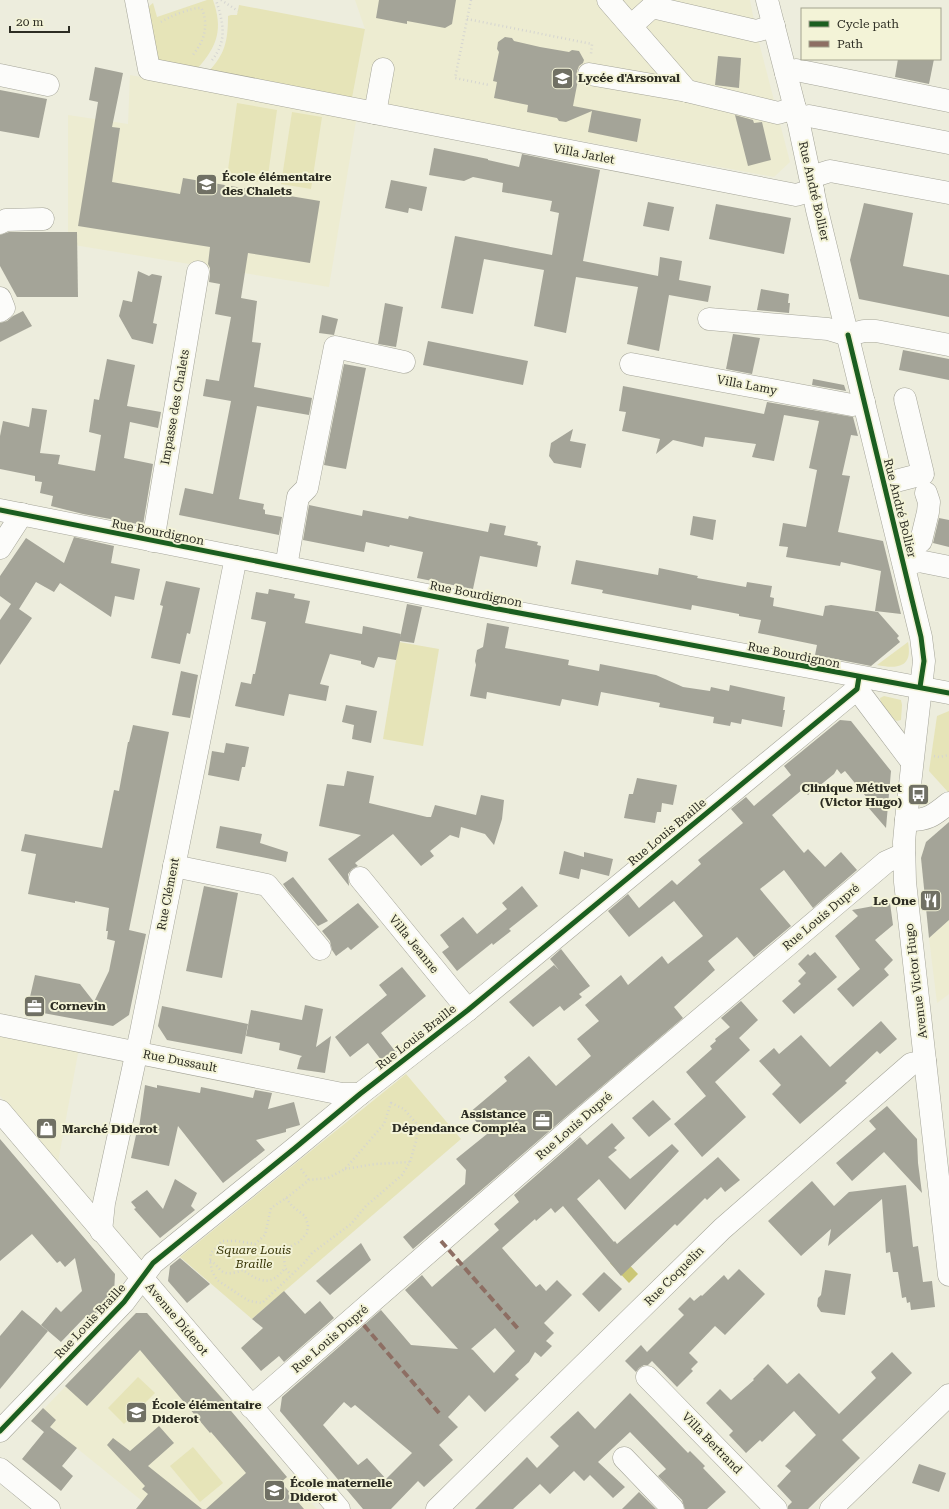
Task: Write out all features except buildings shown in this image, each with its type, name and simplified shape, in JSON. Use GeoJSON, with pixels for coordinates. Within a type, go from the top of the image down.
{"type":"FeatureCollection","features":[{"type":"Feature","properties":{"kind":"street","name":"Villa Jarlet"},"geometry":{"type":"LineString","coordinates":[[136,0],[149,69],[796,196],[830,171],[949,193]]}},
{"type":"Feature","properties":{"kind":"street"},"geometry":{"type":"LineString","coordinates":[[608,0],[687,91]]}},
{"type":"Feature","properties":{"kind":"street","name":"Rue André Bollier"},"geometry":{"type":"LineString","coordinates":[[767,0],[796,114],[817,210],[921,637],[924,661],[920,687]]}},
{"type":"Feature","properties":{"kind":"street"},"geometry":{"type":"LineString","coordinates":[[630,26],[652,7],[756,30],[774,26]]}},
{"type":"Feature","properties":{"kind":"street"},"geometry":{"type":"LineString","coordinates":[[365,111],[382,69]]}},
{"type":"Feature","properties":{"kind":"street"},"geometry":{"type":"LineString","coordinates":[[786,73],[796,70],[949,101]]}},
{"type":"Feature","properties":{"kind":"street"},"geometry":{"type":"LineString","coordinates":[[589,74],[687,91],[778,113],[809,116],[949,143]]}},
{"type":"Feature","properties":{"kind":"street"},"geometry":{"type":"LineString","coordinates":[[0,75],[48,85]]}},
{"type":"Feature","properties":{"kind":"street"},"geometry":{"type":"LineString","coordinates":[[0,223],[6,220],[43,219]]}},
{"type":"Feature","properties":{"kind":"street","name":"Impasse des Chalets"},"geometry":{"type":"LineString","coordinates":[[153,541],[198,272]]}},
{"type":"Feature","properties":{"kind":"street"},"geometry":{"type":"LineString","coordinates":[[0,298],[4,308],[0,311]]}},
{"type":"Feature","properties":{"kind":"street"},"geometry":{"type":"LineString","coordinates":[[709,319],[828,330],[848,335],[864,331],[876,331],[949,345]]}},
{"type":"Feature","properties":{"kind":"street"},"geometry":{"type":"LineString","coordinates":[[286,567],[298,497],[307,488],[335,347],[404,362]]}},
{"type":"Feature","properties":{"kind":"street","name":"Villa Lamy"},"geometry":{"type":"LineString","coordinates":[[631,364],[852,405],[864,402]]}},
{"type":"Feature","properties":{"kind":"street"},"geometry":{"type":"LineString","coordinates":[[884,484],[923,474],[905,399]]}},
{"type":"Feature","properties":{"kind":"street"},"geometry":{"type":"LineString","coordinates":[[902,557],[921,541],[928,512],[926,493]]}},
{"type":"Feature","properties":{"kind":"street","name":"Rue Bourdignon"},"geometry":{"type":"LineString","coordinates":[[0,510],[858,683],[920,687],[949,693]]}},
{"type":"Feature","properties":{"kind":"street"},"geometry":{"type":"LineString","coordinates":[[0,548],[22,514]]}},
{"type":"Feature","properties":{"kind":"street"},"geometry":{"type":"LineString","coordinates":[[902,557],[949,567]]}},
{"type":"Feature","properties":{"kind":"street","name":"Rue Clément"},"geometry":{"type":"LineString","coordinates":[[101,1231],[104,1203],[236,558]]}},
{"type":"Feature","properties":{"kind":"street"},"geometry":{"type":"LineString","coordinates":[[858,683],[922,759]]}},
{"type":"Feature","properties":{"kind":"street","name":"Rue Louis Braille"},"geometry":{"type":"LineString","coordinates":[[0,1431],[124,1302],[153,1263],[360,1094],[468,1010],[858,683]]}},
{"type":"Feature","properties":{"kind":"street","name":"Avenue Victor Hugo"},"geometry":{"type":"LineString","coordinates":[[920,687],[922,759],[906,820],[904,854],[905,882],[949,1275]]}},
{"type":"Feature","properties":{"kind":"street"},"geometry":{"type":"LineString","coordinates":[[906,820],[918,821],[934,816],[949,803]]}},
{"type":"Feature","properties":{"kind":"street","name":"Rue Louis Dupré"},"geometry":{"type":"LineString","coordinates":[[251,1407],[582,1119],[886,862],[904,854]]}},
{"type":"Feature","properties":{"kind":"street"},"geometry":{"type":"LineString","coordinates":[[174,866],[267,885],[320,949]]}},
{"type":"Feature","properties":{"kind":"street","name":"Villa Jeanne"},"geometry":{"type":"LineString","coordinates":[[360,878],[468,1010]]}},
{"type":"Feature","properties":{"kind":"street","name":"Rue Dussault"},"geometry":{"type":"LineString","coordinates":[[0,1025],[342,1094],[360,1094]]}},
{"type":"Feature","properties":{"kind":"street","name":"Rue Coquelin"},"geometry":{"type":"LineString","coordinates":[[437,1509],[722,1228],[911,1064],[925,1061]]}},
{"type":"Feature","properties":{"kind":"street","name":"Avenue Diderot"},"geometry":{"type":"LineString","coordinates":[[0,1111],[339,1509]]}},
{"type":"Feature","properties":{"kind":"street","name":"Villa Bertrand"},"geometry":{"type":"LineString","coordinates":[[647,1377],[776,1509]]}},
{"type":"Feature","properties":{"kind":"street"},"geometry":{"type":"LineString","coordinates":[[831,1509],[949,1395]]}},
{"type":"Feature","properties":{"kind":"street"},"geometry":{"type":"LineString","coordinates":[[624,1458],[673,1509]]}},
{"type":"Feature","properties":{"kind":"street"},"geometry":{"type":"LineString","coordinates":[[0,1469],[49,1509]]}},
{"type":"Feature","properties":{"kind":"path"},"geometry":{"type":"LineString","coordinates":[[192,78],[213,58],[222,38],[223,24],[216,0]]}},
{"type":"Feature","properties":{"kind":"path"},"geometry":{"type":"LineString","coordinates":[[220,0],[238,11]]}},
{"type":"Feature","properties":{"kind":"path"},"geometry":{"type":"LineString","coordinates":[[471,0],[455,78],[489,85]]}},
{"type":"Feature","properties":{"kind":"path"},"geometry":{"type":"LineString","coordinates":[[160,25],[162,20],[201,8],[205,25],[204,35],[201,44],[189,60],[192,78]]}},
{"type":"Feature","properties":{"kind":"path"},"geometry":{"type":"LineString","coordinates":[[467,19],[592,44],[589,74]]}},
{"type":"Feature","properties":{"kind":"path"},"geometry":{"type":"LineString","coordinates":[[922,759],[949,755]]}},
{"type":"Feature","properties":{"kind":"path"},"geometry":{"type":"LineString","coordinates":[[345,1169],[384,1124],[391,1103],[404,1109],[416,1123],[418,1128],[416,1141],[410,1162],[402,1175],[366,1206],[351,1224],[312,1253],[262,1303],[249,1301],[217,1280],[212,1271],[210,1261],[211,1253],[222,1241],[236,1241],[255,1244],[265,1235],[271,1208],[309,1180],[328,1178],[345,1169],[375,1164],[410,1162]]}},
{"type":"Feature","properties":{"kind":"path"},"geometry":{"type":"LineString","coordinates":[[301,1168],[309,1180]]}},
{"type":"Feature","properties":{"kind":"path"},"geometry":{"type":"LineString","coordinates":[[286,1198],[292,1206],[305,1216],[308,1225],[307,1233],[299,1242],[285,1249],[283,1252],[285,1268],[291,1275]]}},
{"type":"Feature","properties":{"kind":"path"},"geometry":{"type":"LineString","coordinates":[[210,1261],[215,1263],[223,1272],[232,1274],[243,1270],[255,1279],[264,1281],[275,1279],[285,1268]]}},
{"type":"Feature","properties":{"kind":"shaded area","name":"Lycée d'Arsonval"},"geometry":{"type":"Polygon","coordinates":[[[355,0],[750,0],[756,31],[790,162],[774,177],[352,98],[365,29],[355,0]]]}},
{"type":"Feature","properties":{"kind":"shaded area","name":"École élémentaire des Chalets"},"geometry":{"type":"Polygon","coordinates":[[[130,75],[357,115],[329,287],[68,244],[68,115],[128,124],[130,75]]]}},
{"type":"Feature","properties":{"kind":"shaded area"},"geometry":{"type":"Polygon","coordinates":[[[949,920],[949,994],[937,1003],[929,938],[949,920]]]}},
{"type":"Feature","properties":{"kind":"shaded area","name":"Marché Diderot"},"geometry":{"type":"Polygon","coordinates":[[[0,1032],[79,1048],[58,1162],[0,1096],[0,1032]]]}},
{"type":"Feature","properties":{"kind":"shaded area"},"geometry":{"type":"Polygon","coordinates":[[[619,1254],[638,1274],[629,1283],[610,1263],[619,1254]]]}},
{"type":"Feature","properties":{"kind":"shaded area","name":"École élémentaire Diderot"},"geometry":{"type":"Polygon","coordinates":[[[136,1313],[147,1313],[227,1403],[226,1405],[287,1477],[317,1509],[152,1509],[37,1416],[136,1313]]]}},
{"type":"Feature","properties":{"kind":"green space"},"geometry":{"type":"Polygon","coordinates":[[[207,0],[213,0],[218,20],[218,28],[214,44],[205,60],[198,68],[159,66],[147,8],[153,3],[157,17],[207,0]]]}},
{"type":"Feature","properties":{"kind":"green space"},"geometry":{"type":"Polygon","coordinates":[[[239,5],[365,29],[352,98],[207,73],[222,54],[226,40],[228,16],[237,15],[239,5]]]}},
{"type":"Feature","properties":{"kind":"green space"},"geometry":{"type":"Polygon","coordinates":[[[237,103],[277,110],[267,183],[227,177],[237,103]]]}},
{"type":"Feature","properties":{"kind":"green space"},"geometry":{"type":"Polygon","coordinates":[[[292,112],[322,117],[311,189],[281,184],[292,112]]]}},
{"type":"Feature","properties":{"kind":"green space"},"geometry":{"type":"Polygon","coordinates":[[[399,642],[439,649],[423,746],[383,739],[399,642]]]}},
{"type":"Feature","properties":{"kind":"green space"},"geometry":{"type":"Polygon","coordinates":[[[908,642],[908,657],[906,662],[902,665],[891,667],[877,665],[908,642]]]}},
{"type":"Feature","properties":{"kind":"green space"},"geometry":{"type":"Polygon","coordinates":[[[884,696],[901,700],[901,720],[895,720],[881,703],[880,698],[884,696]]]}},
{"type":"Feature","properties":{"kind":"green space"},"geometry":{"type":"Polygon","coordinates":[[[949,711],[948,792],[929,771],[937,716],[949,711]]]}},
{"type":"Feature","properties":{"kind":"green space","name":"Square Louis Braille"},"geometry":{"type":"Polygon","coordinates":[[[406,1074],[461,1139],[252,1319],[180,1257],[406,1074]]]}},
{"type":"Feature","properties":{"kind":"green space"},"geometry":{"type":"Polygon","coordinates":[[[138,1377],[155,1393],[124,1424],[108,1408],[138,1377]]]}},
{"type":"Feature","properties":{"kind":"green space"},"geometry":{"type":"Polygon","coordinates":[[[193,1447],[223,1483],[200,1502],[170,1466],[193,1447]]]}},
{"type":"Feature","properties":{"kind":"marked path"},"geometry":{"type":"LineString","coordinates":[[441,1241],[520,1331]]}},
{"type":"Feature","properties":{"kind":"marked path"},"geometry":{"type":"LineString","coordinates":[[356,1316],[439,1413]]}},
{"type":"Feature","properties":{"kind":"cycle path"},"geometry":{"type":"LineString","coordinates":[[848,335],[921,637],[924,661],[920,687]]}},
{"type":"Feature","properties":{"kind":"cycle path"},"geometry":{"type":"LineString","coordinates":[[0,510],[482,606],[949,693]]}},
{"type":"Feature","properties":{"kind":"cycle path"},"geometry":{"type":"LineString","coordinates":[[0,1431],[124,1302],[153,1263],[360,1094],[468,1010],[857,689],[859,677]]}},
{"type":"Feature","properties":{"kind":"place","name":"Lycée d'Arsonval"},"geometry":{"type":"Point","coordinates":[562,78]}},
{"type":"Feature","properties":{"kind":"place","name":"École élémentaire des Chalets"},"geometry":{"type":"Point","coordinates":[207,184]}},
{"type":"Feature","properties":{"kind":"place","name":"Clinique Métivet (Victor Hugo)"},"geometry":{"type":"Point","coordinates":[918,795]}},
{"type":"Feature","properties":{"kind":"place","name":"Le One"},"geometry":{"type":"Point","coordinates":[931,901]}},
{"type":"Feature","properties":{"kind":"place","name":"Cornevin"},"geometry":{"type":"Point","coordinates":[35,1006]}},
{"type":"Feature","properties":{"kind":"place","name":"Assistance Dépendance Compléa"},"geometry":{"type":"Point","coordinates":[542,1121]}},
{"type":"Feature","properties":{"kind":"place","name":"Marché Diderot"},"geometry":{"type":"Point","coordinates":[47,1129]}},
{"type":"Feature","properties":{"kind":"place","name":"École élémentaire Diderot"},"geometry":{"type":"Point","coordinates":[136,1412]}},
{"type":"Feature","properties":{"kind":"place","name":"École maternelle Diderot"},"geometry":{"type":"Point","coordinates":[275,1490]}}]}
